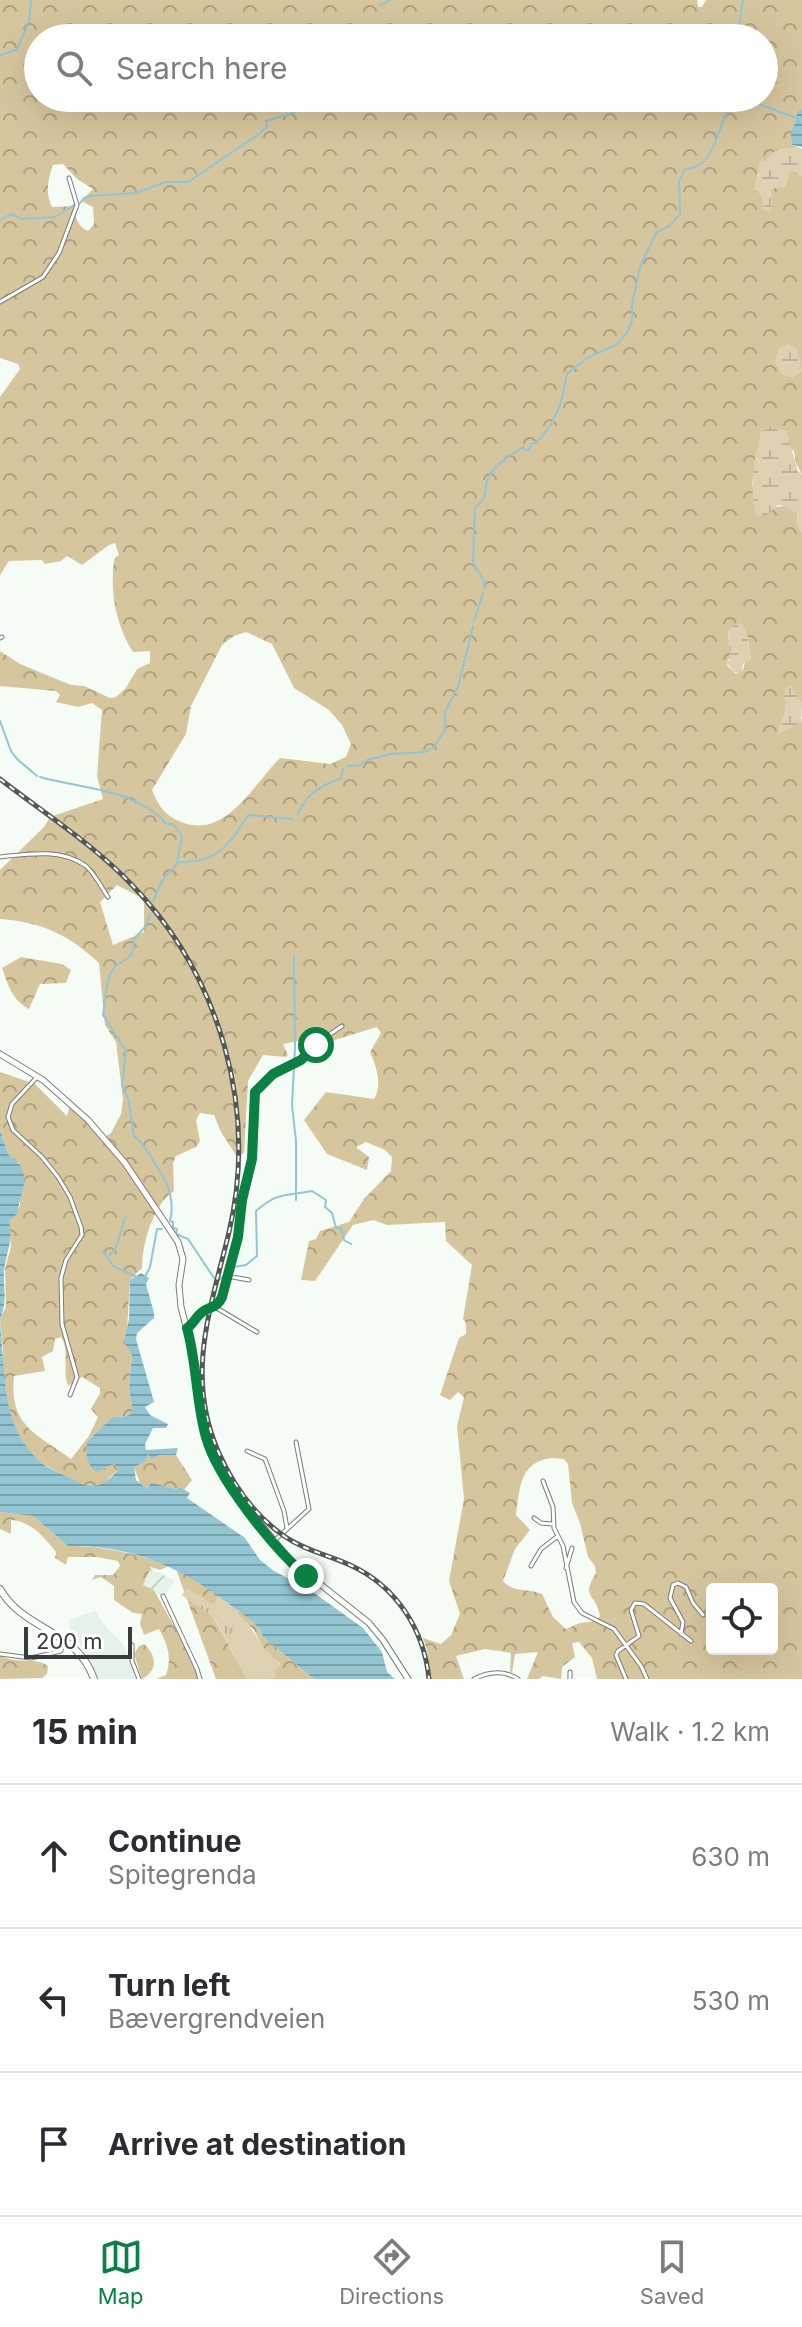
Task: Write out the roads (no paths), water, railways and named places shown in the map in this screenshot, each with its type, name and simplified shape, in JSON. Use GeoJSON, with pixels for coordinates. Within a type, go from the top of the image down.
{"type":"FeatureCollection","features":[{"type":"Feature","properties":{"kind":"main road"},"geometry":{"type":"LineString","coordinates":[[0,1054],[38,1076],[74,1106],[119,1155],[178,1242],[183,1259],[179,1296],[194,1357],[201,1416],[209,1447],[233,1491],[274,1541],[302,1573],[369,1623],[408,1679]]}},
{"type":"Feature","properties":{"kind":"main road"},"geometry":{"type":"LineString","coordinates":[[0,1589],[24,1619],[75,1647],[84,1657],[94,1679]]}},
{"type":"Feature","properties":{"kind":"street"},"geometry":{"type":"LineString","coordinates":[[0,302],[43,277],[59,253],[77,205],[69,178]]}},
{"type":"Feature","properties":{"kind":"street"},"geometry":{"type":"LineString","coordinates":[[0,857],[64,856],[88,869],[108,897]]}},
{"type":"Feature","properties":{"kind":"street"},"geometry":{"type":"LineString","coordinates":[[187,1328],[202,1312],[215,1307],[221,1300],[238,1237],[242,1200],[252,1159],[255,1092],[273,1074],[301,1060],[342,1026]]}},
{"type":"Feature","properties":{"kind":"street"},"geometry":{"type":"LineString","coordinates":[[38,1076],[12,1104],[8,1117],[13,1130],[58,1177],[70,1197],[81,1227],[82,1235],[66,1260],[61,1278],[62,1324],[77,1377],[70,1395]]}},
{"type":"Feature","properties":{"kind":"street"},"geometry":{"type":"LineString","coordinates":[[227,1276],[249,1280]]}},
{"type":"Feature","properties":{"kind":"street"},"geometry":{"type":"LineString","coordinates":[[215,1307],[257,1332]]}},
{"type":"Feature","properties":{"kind":"street"},"geometry":{"type":"LineString","coordinates":[[274,1541],[310,1507],[296,1442]]}},
{"type":"Feature","properties":{"kind":"street"},"geometry":{"type":"LineString","coordinates":[[247,1451],[265,1459],[283,1507],[287,1528]]}},
{"type":"Feature","properties":{"kind":"street"},"geometry":{"type":"LineString","coordinates":[[543,1481],[553,1507],[554,1525],[577,1608],[610,1625],[647,1679]]}},
{"type":"Feature","properties":{"kind":"street"},"geometry":{"type":"LineString","coordinates":[[534,1518],[541,1523],[554,1525]]}},
{"type":"Feature","properties":{"kind":"street"},"geometry":{"type":"LineString","coordinates":[[531,1566],[541,1549],[558,1536]]}},
{"type":"Feature","properties":{"kind":"street"},"geometry":{"type":"LineString","coordinates":[[566,1568],[572,1548]]}},
{"type":"Feature","properties":{"kind":"street"},"geometry":{"type":"LineString","coordinates":[[534,1560],[540,1563]]}},
{"type":"Feature","properties":{"kind":"street"},"geometry":{"type":"LineString","coordinates":[[681,1634],[683,1622],[670,1598],[673,1585],[678,1583],[686,1587],[703,1615]]}},
{"type":"Feature","properties":{"kind":"street"},"geometry":{"type":"LineString","coordinates":[[163,1596],[200,1679]]}},
{"type":"Feature","properties":{"kind":"street"},"geometry":{"type":"LineString","coordinates":[[626,1679],[615,1658],[618,1651],[639,1635],[631,1610],[638,1602],[691,1641]]}},
{"type":"Feature","properties":{"kind":"street"},"geometry":{"type":"LineString","coordinates":[[0,1654],[31,1658],[61,1651],[62,1644]]}},
{"type":"Feature","properties":{"kind":"street"},"geometry":{"type":"LineString","coordinates":[[132,1645],[132,1661],[139,1679]]}},
{"type":"Feature","properties":{"kind":"street"},"geometry":{"type":"LineString","coordinates":[[570,1672],[570,1679]]}},
{"type":"Feature","properties":{"kind":"street"},"geometry":{"type":"LineString","coordinates":[[474,1679],[498,1673],[518,1679]]}},
{"type":"Feature","properties":{"kind":"water"},"geometry":{"type":"Polygon","coordinates":[[[802,109],[802,147],[792,145],[791,134],[798,111],[802,109]]]}},
{"type":"Feature","properties":{"kind":"water"},"geometry":{"type":"Polygon","coordinates":[[[0,1130],[8,1154],[21,1166],[25,1179],[17,1214],[9,1221],[10,1240],[4,1271],[5,1301],[0,1320],[0,1130]]]}},
{"type":"Feature","properties":{"kind":"water"},"geometry":{"type":"Polygon","coordinates":[[[141,1273],[149,1278],[146,1284],[154,1313],[154,1318],[137,1333],[136,1339],[154,1402],[145,1407],[150,1415],[168,1424],[166,1428],[153,1428],[145,1444],[146,1450],[178,1448],[176,1455],[159,1455],[151,1459],[148,1454],[145,1462],[134,1467],[136,1480],[147,1489],[151,1483],[180,1487],[190,1493],[187,1498],[245,1538],[260,1560],[274,1571],[310,1590],[363,1628],[382,1652],[387,1672],[395,1679],[314,1679],[263,1637],[246,1617],[215,1593],[176,1570],[113,1549],[68,1546],[33,1516],[0,1512],[0,1323],[7,1398],[17,1431],[26,1447],[53,1470],[84,1485],[101,1484],[119,1468],[114,1464],[96,1472],[87,1458],[87,1442],[112,1417],[127,1416],[133,1412],[129,1388],[132,1355],[124,1342],[129,1319],[130,1280],[141,1273]]]}},
{"type":"Feature","properties":{"kind":"waterway"},"geometry":{"type":"LineString","coordinates":[[28,24],[31,0]]}},
{"type":"Feature","properties":{"kind":"waterway"},"geometry":{"type":"LineString","coordinates":[[380,5],[391,0]]}},
{"type":"Feature","properties":{"kind":"waterway"},"geometry":{"type":"LineString","coordinates":[[739,24],[743,0]]}},
{"type":"Feature","properties":{"kind":"waterway"},"geometry":{"type":"LineString","coordinates":[[0,55],[17,50],[24,34]]}},
{"type":"Feature","properties":{"kind":"waterway"},"geometry":{"type":"LineString","coordinates":[[778,111],[796,118]]}},
{"type":"Feature","properties":{"kind":"waterway"},"geometry":{"type":"LineString","coordinates":[[80,203],[91,196],[135,193],[166,182],[188,182],[259,134],[267,127],[266,121],[295,112]]}},
{"type":"Feature","properties":{"kind":"waterway"},"geometry":{"type":"LineString","coordinates":[[484,588],[486,585],[473,562],[475,508],[484,497],[488,478],[499,464],[514,453],[523,447],[529,450],[531,444],[539,440],[551,425],[561,403],[567,374],[587,358],[616,345],[627,333],[632,321],[632,304],[641,264],[657,232],[680,215],[679,181],[685,169],[696,167],[710,153],[727,112]]}},
{"type":"Feature","properties":{"kind":"waterway"},"geometry":{"type":"LineString","coordinates":[[0,220],[11,214],[22,219],[55,217],[74,205]]}},
{"type":"Feature","properties":{"kind":"waterway"},"geometry":{"type":"LineString","coordinates":[[474,621],[483,593]]}},
{"type":"Feature","properties":{"kind":"waterway"},"geometry":{"type":"LineString","coordinates":[[347,766],[360,765],[390,754],[425,752],[434,747],[445,730],[445,712],[458,687],[473,627]]}},
{"type":"Feature","properties":{"kind":"waterway"},"geometry":{"type":"LineString","coordinates":[[0,721],[11,751],[37,776]]}},
{"type":"Feature","properties":{"kind":"waterway"},"geometry":{"type":"LineString","coordinates":[[298,814],[315,792],[341,778],[343,769]]}},
{"type":"Feature","properties":{"kind":"waterway"},"geometry":{"type":"LineString","coordinates":[[40,777],[125,797],[154,812],[167,824],[173,824],[182,836],[177,864],[163,879],[153,901]]}},
{"type":"Feature","properties":{"kind":"waterway"},"geometry":{"type":"LineString","coordinates":[[178,862],[212,856],[228,844],[248,815],[293,819]]}},
{"type":"Feature","properties":{"kind":"waterway"},"geometry":{"type":"LineString","coordinates":[[150,915],[145,927],[134,939],[132,953],[110,975],[103,1015],[126,1051],[122,1085],[128,1098],[134,1136],[164,1178],[171,1199],[170,1221],[177,1229],[176,1234],[188,1239],[214,1278],[219,1280],[234,1267],[246,1265],[257,1256],[256,1211],[276,1198],[312,1191],[326,1200],[325,1207],[332,1213],[336,1228],[341,1228],[344,1240],[351,1244]]}},
{"type":"Feature","properties":{"kind":"waterway"},"geometry":{"type":"LineString","coordinates":[[294,956],[292,1105],[296,1141],[296,1200]]}},
{"type":"Feature","properties":{"kind":"waterway"},"geometry":{"type":"LineString","coordinates":[[109,1256],[115,1250],[125,1218]]}},
{"type":"Feature","properties":{"kind":"waterway"},"geometry":{"type":"LineString","coordinates":[[145,1277],[150,1267],[157,1229],[162,1229]]}},
{"type":"Feature","properties":{"kind":"waterway"},"geometry":{"type":"LineString","coordinates":[[103,1251],[113,1266],[135,1276]]}},
{"type":"Feature","properties":{"kind":"railway"},"geometry":{"type":"LineString","coordinates":[[0,779],[85,842],[132,885],[163,921],[188,960],[209,1002],[224,1046],[234,1092],[238,1138],[237,1185],[204,1341],[203,1395],[208,1423],[230,1475],[245,1498],[273,1528],[308,1549],[366,1574],[394,1597],[414,1626],[429,1679]]}}]}
